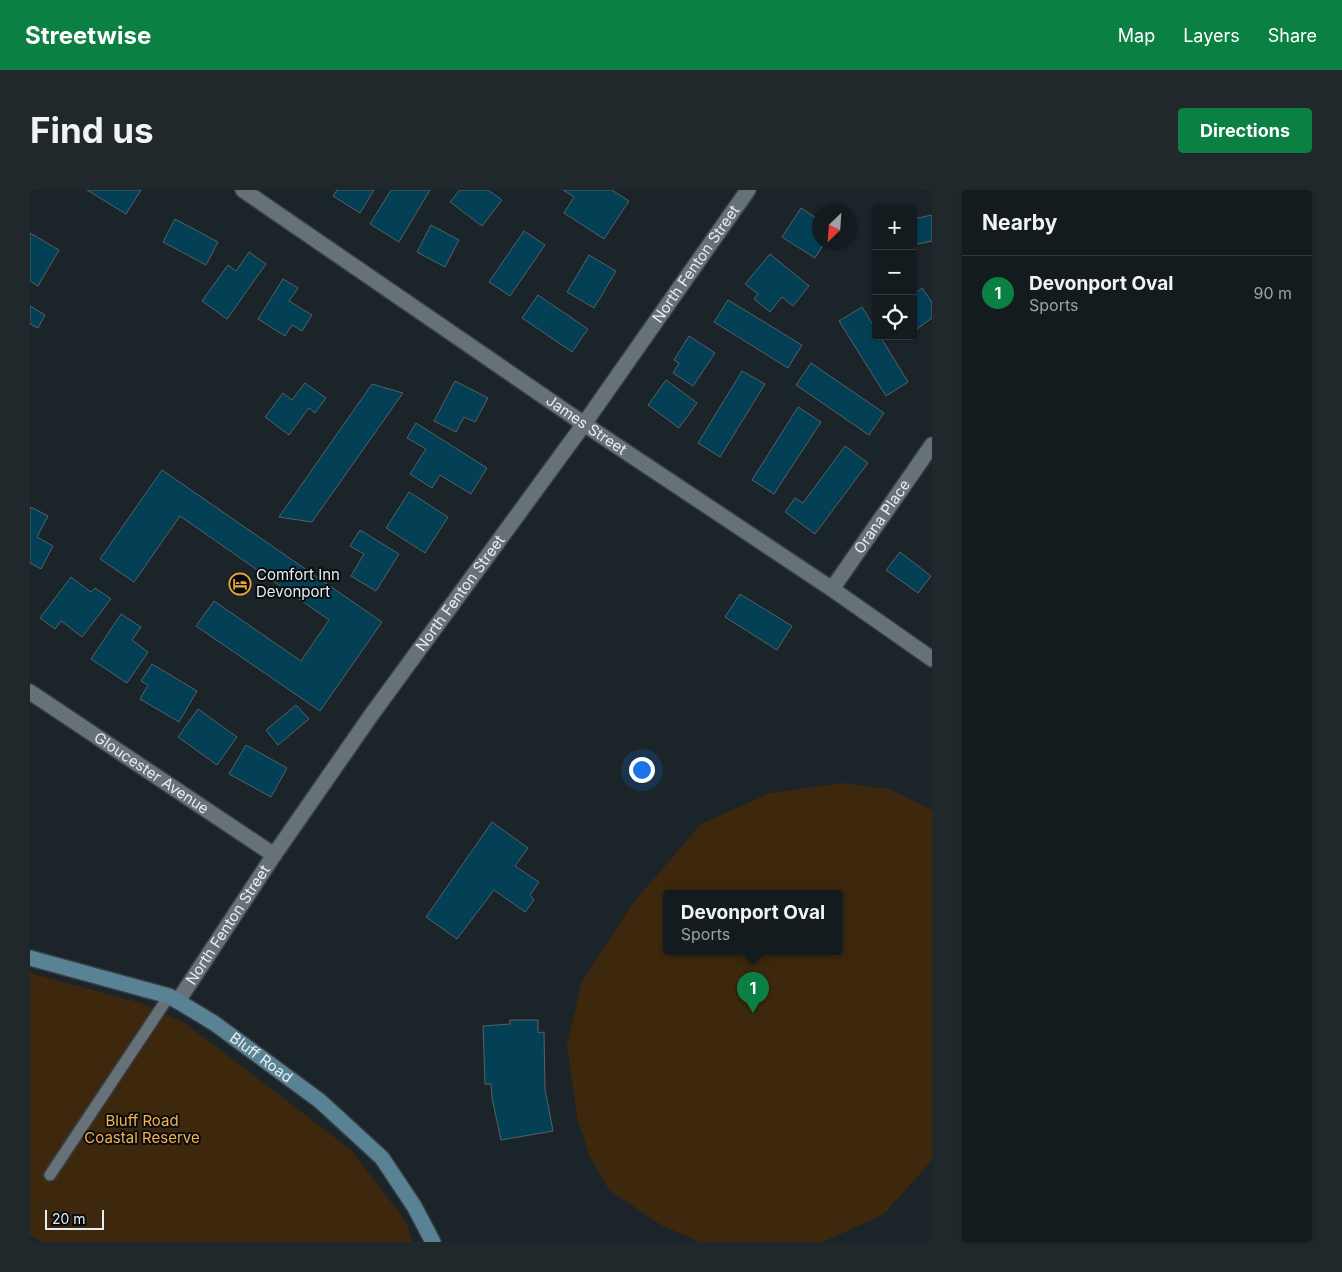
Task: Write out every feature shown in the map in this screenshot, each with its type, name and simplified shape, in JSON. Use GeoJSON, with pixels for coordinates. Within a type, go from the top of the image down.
{"type":"FeatureCollection","features":[{"type":"Feature","properties":{"kind":"street","name":"James Street"},"geometry":{"type":"LineString","coordinates":[[243,190],[584,424],[932,658]]}},
{"type":"Feature","properties":{"kind":"street","name":"North Fenton Street"},"geometry":{"type":"LineString","coordinates":[[174,998],[372,714],[584,424],[748,190]]}},
{"type":"Feature","properties":{"kind":"street","name":"Orana Place"},"geometry":{"type":"LineString","coordinates":[[832,589],[932,445]]}},
{"type":"Feature","properties":{"kind":"street","name":"Gloucester Avenue"},"geometry":{"type":"LineString","coordinates":[[30,692],[274,855]]}},
{"type":"Feature","properties":{"kind":"street","name":"Bluff Road"},"geometry":{"type":"LineString","coordinates":[[30,958],[174,998],[214,1023],[320,1101],[382,1158],[414,1206],[433,1242]]}},
{"type":"Feature","properties":{"kind":"lane"},"geometry":{"type":"LineString","coordinates":[[50,1175],[174,998]]}},
{"type":"Feature","properties":{"kind":"green space"},"geometry":{"type":"Polygon","coordinates":[[[842,783],[889,789],[932,810],[932,1160],[884,1214],[823,1242],[700,1242],[661,1225],[609,1190],[591,1159],[577,1117],[567,1045],[582,981],[634,902],[701,824],[770,793],[842,783]]]}},
{"type":"Feature","properties":{"kind":"green space","name":"Bluff Road Coastal Reserve"},"geometry":{"type":"Polygon","coordinates":[[[30,973],[141,1003],[185,1023],[350,1149],[405,1220],[413,1242],[43,1242],[30,1236],[30,973]]]}},
{"type":"Feature","properties":{"kind":"building"},"geometry":{"type":"Polygon","coordinates":[[[87,190],[141,190],[126,214],[87,190]]]}},
{"type":"Feature","properties":{"kind":"building"},"geometry":{"type":"Polygon","coordinates":[[[337,190],[374,190],[360,213],[333,196],[337,190]]]}},
{"type":"Feature","properties":{"kind":"building"},"geometry":{"type":"Polygon","coordinates":[[[391,190],[430,190],[399,242],[370,224],[391,190]]]}},
{"type":"Feature","properties":{"kind":"building"},"geometry":{"type":"Polygon","coordinates":[[[460,190],[488,190],[502,200],[482,226],[450,202],[460,190]]]}},
{"type":"Feature","properties":{"kind":"building"},"geometry":{"type":"Polygon","coordinates":[[[563,190],[612,190],[629,201],[604,239],[564,213],[574,197],[563,190]]]}},
{"type":"Feature","properties":{"kind":"building"},"geometry":{"type":"Polygon","coordinates":[[[801,208],[812,215],[812,250],[820,250],[815,258],[782,237],[801,208]]]}},
{"type":"Feature","properties":{"kind":"building"},"geometry":{"type":"Polygon","coordinates":[[[932,215],[932,241],[917,244],[917,218],[932,215]]]}},
{"type":"Feature","properties":{"kind":"building"},"geometry":{"type":"Polygon","coordinates":[[[175,219],[218,242],[206,265],[163,242],[175,219]]]}},
{"type":"Feature","properties":{"kind":"building"},"geometry":{"type":"Polygon","coordinates":[[[431,225],[459,240],[445,267],[417,252],[431,225]]]}},
{"type":"Feature","properties":{"kind":"building"},"geometry":{"type":"Polygon","coordinates":[[[524,231],[545,245],[510,296],[489,282],[524,231]]]}},
{"type":"Feature","properties":{"kind":"building"},"geometry":{"type":"Polygon","coordinates":[[[30,233],[59,250],[38,286],[30,281],[30,233]]]}},
{"type":"Feature","properties":{"kind":"building"},"geometry":{"type":"Polygon","coordinates":[[[249,252],[266,264],[227,319],[202,301],[228,265],[236,271],[249,252]]]}},
{"type":"Feature","properties":{"kind":"building"},"geometry":{"type":"Polygon","coordinates":[[[770,254],[809,286],[793,306],[782,297],[770,312],[754,299],[758,294],[745,284],[770,254]]]}},
{"type":"Feature","properties":{"kind":"building"},"geometry":{"type":"Polygon","coordinates":[[[589,255],[616,271],[594,308],[567,292],[589,255]]]}},
{"type":"Feature","properties":{"kind":"building"},"geometry":{"type":"Polygon","coordinates":[[[283,279],[298,288],[289,301],[312,315],[302,331],[292,325],[285,336],[258,319],[283,279]]]}},
{"type":"Feature","properties":{"kind":"building"},"geometry":{"type":"Polygon","coordinates":[[[922,288],[932,302],[932,318],[917,329],[917,295],[917,292],[922,288]]]}},
{"type":"Feature","properties":{"kind":"building"},"geometry":{"type":"Polygon","coordinates":[[[538,295],[588,329],[572,352],[522,318],[538,295]]]}},
{"type":"Feature","properties":{"kind":"building"},"geometry":{"type":"Polygon","coordinates":[[[728,300],[802,345],[788,368],[714,322],[728,300]]]}},
{"type":"Feature","properties":{"kind":"building"},"geometry":{"type":"Polygon","coordinates":[[[30,306],[45,315],[38,328],[30,324],[30,306]]]}},
{"type":"Feature","properties":{"kind":"building"},"geometry":{"type":"Polygon","coordinates":[[[862,307],[872,323],[872,340],[882,340],[908,382],[886,396],[839,321],[862,307]]]}},
{"type":"Feature","properties":{"kind":"building"},"geometry":{"type":"Polygon","coordinates":[[[689,336],[715,353],[693,386],[673,373],[679,363],[674,360],[689,336]]]}},
{"type":"Feature","properties":{"kind":"building"},"geometry":{"type":"Polygon","coordinates":[[[811,363],[884,413],[869,435],[796,385],[811,363]]]}},
{"type":"Feature","properties":{"kind":"building"},"geometry":{"type":"Polygon","coordinates":[[[742,371],[765,384],[720,457],[698,443],[742,371]]]}},
{"type":"Feature","properties":{"kind":"building"},"geometry":{"type":"Polygon","coordinates":[[[666,380],[697,403],[679,428],[648,405],[666,380]]]}},
{"type":"Feature","properties":{"kind":"building"},"geometry":{"type":"Polygon","coordinates":[[[455,381],[488,398],[475,422],[464,417],[456,432],[434,421],[455,381]]]}},
{"type":"Feature","properties":{"kind":"building"},"geometry":{"type":"Polygon","coordinates":[[[305,383],[326,398],[315,413],[309,408],[289,435],[265,417],[283,393],[292,400],[305,383]]]}},
{"type":"Feature","properties":{"kind":"building"},"geometry":{"type":"Polygon","coordinates":[[[372,384],[403,393],[312,522],[279,517],[372,384]]]}},
{"type":"Feature","properties":{"kind":"building"},"geometry":{"type":"Polygon","coordinates":[[[798,407],[821,422],[774,494],[752,480],[798,407]]]}},
{"type":"Feature","properties":{"kind":"building"},"geometry":{"type":"Polygon","coordinates":[[[416,423],[487,468],[471,494],[440,475],[432,488],[410,474],[426,449],[407,438],[416,423]]]}},
{"type":"Feature","properties":{"kind":"building"},"geometry":{"type":"Polygon","coordinates":[[[845,446],[868,463],[815,534],[785,512],[795,498],[803,503],[845,446]]]}},
{"type":"Feature","properties":{"kind":"building"},"geometry":{"type":"Polygon","coordinates":[[[162,470],[382,622],[320,711],[196,626],[214,601],[301,661],[329,620],[180,516],[134,582],[100,559],[162,470]]]}},
{"type":"Feature","properties":{"kind":"building"},"geometry":{"type":"Polygon","coordinates":[[[409,492],[448,517],[425,553],[386,528],[409,492]]]}},
{"type":"Feature","properties":{"kind":"building"},"geometry":{"type":"Polygon","coordinates":[[[31,507],[48,516],[37,537],[53,546],[41,569],[30,563],[31,507]]]}},
{"type":"Feature","properties":{"kind":"building"},"geometry":{"type":"Polygon","coordinates":[[[360,530],[399,554],[376,591],[351,576],[364,554],[350,546],[360,530]]]}},
{"type":"Feature","properties":{"kind":"building"},"geometry":{"type":"Polygon","coordinates":[[[900,552],[931,576],[918,593],[886,570],[900,552]]]}},
{"type":"Feature","properties":{"kind":"building"},"geometry":{"type":"Polygon","coordinates":[[[71,577],[91,592],[95,588],[111,599],[82,637],[61,621],[55,629],[40,618],[71,577]]]}},
{"type":"Feature","properties":{"kind":"building"},"geometry":{"type":"Polygon","coordinates":[[[740,594],[792,626],[777,650],[725,617],[740,594]]]}},
{"type":"Feature","properties":{"kind":"building"},"geometry":{"type":"Polygon","coordinates":[[[121,614],[141,627],[132,640],[148,652],[127,683],[91,659],[121,614]]]}},
{"type":"Feature","properties":{"kind":"building"},"geometry":{"type":"Polygon","coordinates":[[[152,664],[197,691],[179,722],[140,699],[148,685],[141,681],[152,664]]]}},
{"type":"Feature","properties":{"kind":"building"},"geometry":{"type":"Polygon","coordinates":[[[296,705],[309,719],[278,745],[266,730],[296,705]]]}},
{"type":"Feature","properties":{"kind":"building"},"geometry":{"type":"Polygon","coordinates":[[[198,709],[237,737],[217,765],[178,737],[198,709]]]}},
{"type":"Feature","properties":{"kind":"building"},"geometry":{"type":"Polygon","coordinates":[[[246,745],[287,768],[271,797],[229,774],[246,745]]]}},
{"type":"Feature","properties":{"kind":"building"},"geometry":{"type":"Polygon","coordinates":[[[492,822],[528,848],[515,866],[539,882],[530,895],[534,900],[525,912],[494,890],[457,939],[426,917],[492,822]]]}},
{"type":"Feature","properties":{"kind":"building"},"geometry":{"type":"Polygon","coordinates":[[[510,1020],[538,1020],[538,1033],[544,1032],[545,1089],[553,1131],[501,1140],[491,1084],[485,1084],[483,1026],[510,1024],[510,1020]]]}},
{"type":"Feature","properties":{"kind":"place","name":"Comfort Inn Devonport"},"geometry":{"type":"Point","coordinates":[240,584]}},
{"type":"Feature","properties":{"kind":"place","name":"Devonport Oval"},"geometry":{"type":"Point","coordinates":[753,1013]}}]}
